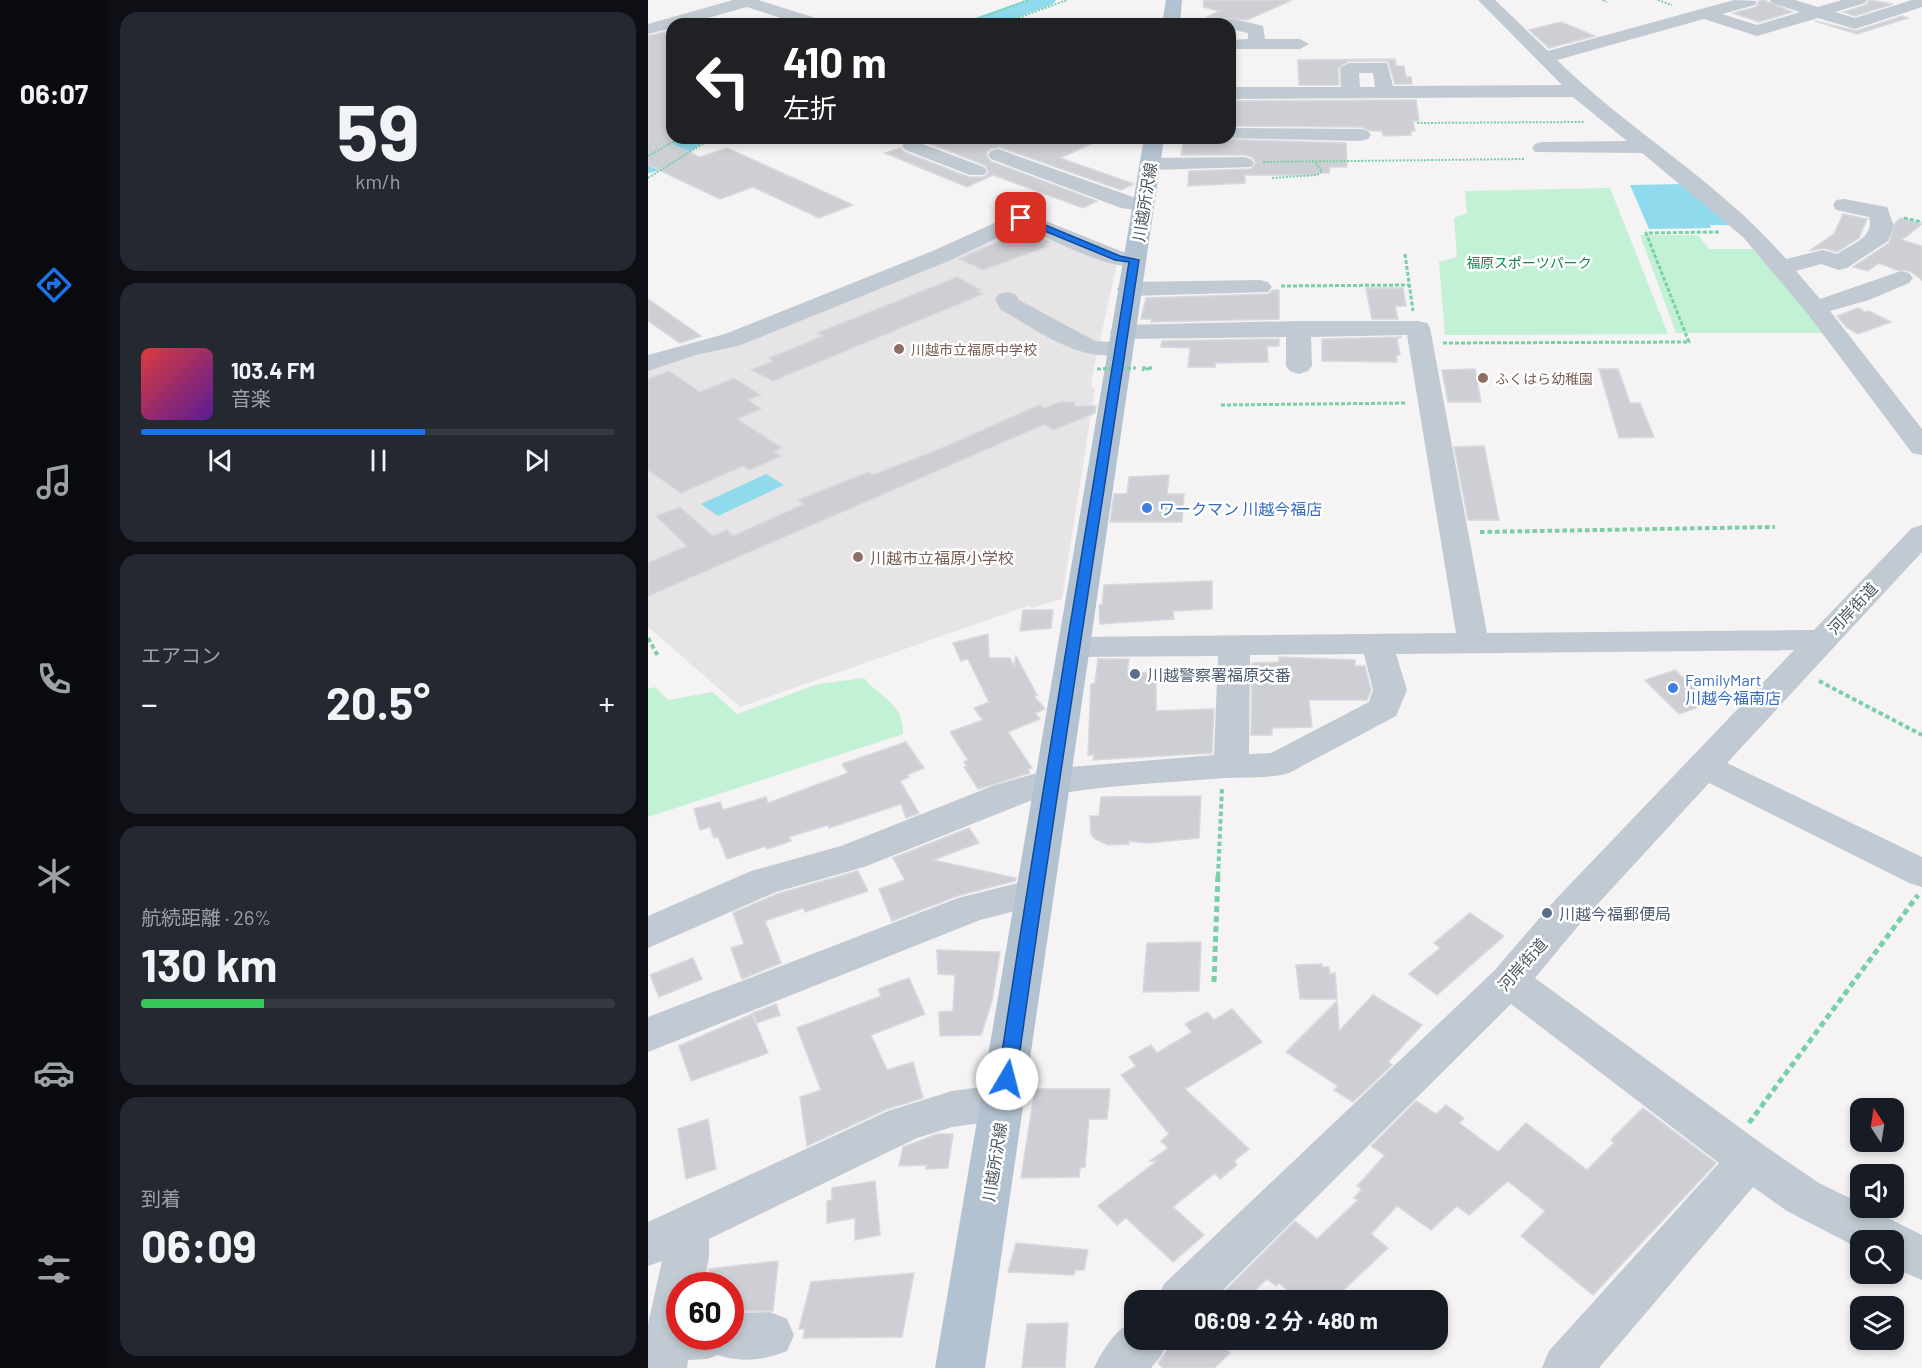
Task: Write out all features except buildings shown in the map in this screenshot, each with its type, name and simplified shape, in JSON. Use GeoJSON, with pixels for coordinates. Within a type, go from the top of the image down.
{"type":"FeatureCollection","features":[{"type":"Feature","properties":{"kind":"main road"},"geometry":{"type":"LineString","coordinates":[[1172,18],[1174,0]]}},
{"type":"Feature","properties":{"kind":"main road","name":"川越所沢線"},"geometry":{"type":"LineString","coordinates":[[960,1368],[1004,1102],[1034,892],[1054,781],[1152,151]]}},
{"type":"Feature","properties":{"kind":"street"},"geometry":{"type":"LineString","coordinates":[[1489,0],[1536,51],[1578,91],[1751,232],[1815,308],[1922,447]]}},
{"type":"Feature","properties":{"kind":"street"},"geometry":{"type":"LineString","coordinates":[[1778,0],[1800,17]]}},
{"type":"Feature","properties":{"kind":"street"},"geometry":{"type":"LineString","coordinates":[[686,18],[744,1],[797,18]]}},
{"type":"Feature","properties":{"kind":"street"},"geometry":{"type":"LineString","coordinates":[[1536,51],[1707,14],[1743,3],[1800,17],[1855,24],[1895,11],[1918,10]]}},
{"type":"Feature","properties":{"kind":"street"},"geometry":{"type":"LineString","coordinates":[[1707,14],[1757,31],[1800,17],[1849,6]]}},
{"type":"Feature","properties":{"kind":"street"},"geometry":{"type":"LineString","coordinates":[[648,29],[666,24]]}},
{"type":"Feature","properties":{"kind":"street"},"geometry":{"type":"LineString","coordinates":[[1236,25],[1257,30],[1256,44]]}},
{"type":"Feature","properties":{"kind":"street"},"geometry":{"type":"LineString","coordinates":[[1536,51],[1584,31]]}},
{"type":"Feature","properties":{"kind":"street"},"geometry":{"type":"LineString","coordinates":[[1236,44],[1300,44]]}},
{"type":"Feature","properties":{"kind":"street"},"geometry":{"type":"LineString","coordinates":[[1236,93],[1578,91]]}},
{"type":"Feature","properties":{"kind":"street"},"geometry":{"type":"LineString","coordinates":[[1236,134],[1361,135]]}},
{"type":"Feature","properties":{"kind":"street"},"geometry":{"type":"LineString","coordinates":[[912,146],[972,169],[1006,152],[1130,203],[1143,205]]}},
{"type":"Feature","properties":{"kind":"street"},"geometry":{"type":"LineString","coordinates":[[1542,148],[1647,147]]}},
{"type":"Feature","properties":{"kind":"street"},"geometry":{"type":"LineString","coordinates":[[1152,151],[1244,163]]}},
{"type":"Feature","properties":{"kind":"street"},"geometry":{"type":"LineString","coordinates":[[1782,267],[1823,257],[1839,263],[1880,236],[1882,226],[1879,212],[1844,205]]}},
{"type":"Feature","properties":{"kind":"street"},"geometry":{"type":"LineString","coordinates":[[648,363],[690,349],[732,340],[942,255],[1021,218],[1118,258],[1132,274],[1260,287]]}},
{"type":"Feature","properties":{"kind":"street"},"geometry":{"type":"LineString","coordinates":[[1815,308],[1862,295],[1904,279]]}},
{"type":"Feature","properties":{"kind":"street"},"geometry":{"type":"LineString","coordinates":[[1007,299],[1008,304],[1090,348],[1119,354],[1298,328],[1418,332],[1473,642]]}},
{"type":"Feature","properties":{"kind":"street"},"geometry":{"type":"LineString","coordinates":[[1298,328],[1299,366]]}},
{"type":"Feature","properties":{"kind":"street","name":"河岸街道"},"geometry":{"type":"LineString","coordinates":[[1190,1290],[1509,981],[1569,910],[1922,534]]}},
{"type":"Feature","properties":{"kind":"street"},"geometry":{"type":"LineString","coordinates":[[1075,647],[1822,640]]}},
{"type":"Feature","properties":{"kind":"street"},"geometry":{"type":"LineString","coordinates":[[648,933],[764,881],[851,857],[1008,794],[1054,781],[1227,766],[1277,765],[1384,708],[1390,690],[1377,644]]}},
{"type":"Feature","properties":{"kind":"street"},"geometry":{"type":"LineString","coordinates":[[1227,766],[1234,646]]}},
{"type":"Feature","properties":{"kind":"street"},"geometry":{"type":"LineString","coordinates":[[1704,766],[1922,873]]}},
{"type":"Feature","properties":{"kind":"street"},"geometry":{"type":"LineString","coordinates":[[648,1035],[752,992],[818,970],[972,908],[1034,892]]}},
{"type":"Feature","properties":{"kind":"street"},"geometry":{"type":"LineString","coordinates":[[1509,981],[1740,1154],[1803,1197],[1867,1230]]}},
{"type":"Feature","properties":{"kind":"street"},"geometry":{"type":"LineString","coordinates":[[683,1272],[686,1256],[666,1237],[903,1124],[945,1110],[984,1102],[1004,1102]]}},
{"type":"Feature","properties":{"kind":"street"},"geometry":{"type":"LineString","coordinates":[[1567,1368],[1740,1154]]}},
{"type":"Feature","properties":{"kind":"street"},"geometry":{"type":"LineString","coordinates":[[1904,1250],[1922,1259]]}},
{"type":"Feature","properties":{"kind":"street"},"geometry":{"type":"LineString","coordinates":[[1119,1368],[1135,1350]]}},
{"type":"Feature","properties":{"kind":"path"},"geometry":{"type":"LineString","coordinates":[[980,18],[1029,0]]}},
{"type":"Feature","properties":{"kind":"path"},"geometry":{"type":"LineString","coordinates":[[1018,18],[1066,0]]}},
{"type":"Feature","properties":{"kind":"path"},"geometry":{"type":"LineString","coordinates":[[1603,0],[1607,2]]}},
{"type":"Feature","properties":{"kind":"path"},"geometry":{"type":"LineString","coordinates":[[1417,123],[1616,122]]}},
{"type":"Feature","properties":{"kind":"path"},"geometry":{"type":"LineString","coordinates":[[648,156],[669,144]]}},
{"type":"Feature","properties":{"kind":"path"},"geometry":{"type":"LineString","coordinates":[[648,178],[702,144]]}},
{"type":"Feature","properties":{"kind":"path"},"geometry":{"type":"LineString","coordinates":[[1244,163],[1543,159],[1540,149],[1542,148]]}},
{"type":"Feature","properties":{"kind":"path"},"geometry":{"type":"LineString","coordinates":[[1272,178],[1317,175],[1322,171],[1320,166],[1314,162]]}},
{"type":"Feature","properties":{"kind":"path"},"geometry":{"type":"LineString","coordinates":[[1405,254],[1418,332],[1689,342],[1646,233],[1751,232]]}},
{"type":"Feature","properties":{"kind":"path"},"geometry":{"type":"LineString","coordinates":[[1260,287],[1409,285]]}},
{"type":"Feature","properties":{"kind":"path"},"geometry":{"type":"LineString","coordinates":[[1221,405],[1430,403]]}},
{"type":"Feature","properties":{"kind":"path"},"geometry":{"type":"LineString","coordinates":[[1452,533],[1775,527]]}},
{"type":"Feature","properties":{"kind":"path"},"geometry":{"type":"LineString","coordinates":[[648,638],[658,656]]}},
{"type":"Feature","properties":{"kind":"path"},"geometry":{"type":"LineString","coordinates":[[1796,669],[1922,735]]}},
{"type":"Feature","properties":{"kind":"path"},"geometry":{"type":"LineString","coordinates":[[1215,982],[1227,766]]}},
{"type":"Feature","properties":{"kind":"path"},"geometry":{"type":"LineString","coordinates":[[1740,1154],[1922,889]]}},
{"type":"Feature","properties":{"kind":"shaded area"},"geometry":{"type":"Polygon","coordinates":[[[1018,223],[1117,263],[1092,377],[1091,387],[1095,388],[1062,599],[1032,608],[1030,605],[740,707],[648,627],[648,366],[1018,223]]]}},
{"type":"Feature","properties":{"kind":"green space","name":"福原スポーツパーク"},"geometry":{"type":"Polygon","coordinates":[[[1610,188],[1668,334],[1445,335],[1439,262],[1457,257],[1454,218],[1467,213],[1465,191],[1610,188]]]}},
{"type":"Feature","properties":{"kind":"green space"},"geometry":{"type":"Polygon","coordinates":[[[1640,235],[1698,235],[1709,249],[1757,249],[1824,333],[1676,333],[1640,235]]]}},
{"type":"Feature","properties":{"kind":"green space"},"geometry":{"type":"Polygon","coordinates":[[[864,678],[896,708],[903,724],[903,734],[648,817],[648,689],[655,687],[668,700],[713,692],[737,714],[818,684],[864,678]]]}},
{"type":"Feature","properties":{"kind":"water"},"geometry":{"type":"Polygon","coordinates":[[[1683,184],[1730,225],[1710,225],[1711,228],[1649,229],[1630,185],[1683,184]]]}},
{"type":"Feature","properties":{"kind":"water"},"geometry":{"type":"Polygon","coordinates":[[[766,474],[784,485],[718,516],[701,504],[766,474]]]}},
{"type":"Feature","properties":{"kind":"waterway"},"geometry":{"type":"LineString","coordinates":[[996,18],[1046,0]]}},
{"type":"Feature","properties":{"kind":"waterway"},"geometry":{"type":"LineString","coordinates":[[648,165],[684,144]]}},
{"type":"Feature","properties":{"kind":"place","name":"川越市立福原中学校"},"geometry":{"type":"Point","coordinates":[899,349]}},
{"type":"Feature","properties":{"kind":"place","name":"ふくはら幼稚園"},"geometry":{"type":"Point","coordinates":[1483,378]}},
{"type":"Feature","properties":{"kind":"place","name":"ワークマン 川越今福店"},"geometry":{"type":"Point","coordinates":[1147,508]}},
{"type":"Feature","properties":{"kind":"place","name":"川越市立福原小学校"},"geometry":{"type":"Point","coordinates":[858,557]}},
{"type":"Feature","properties":{"kind":"place","name":"川越警察署福原交番"},"geometry":{"type":"Point","coordinates":[1135,674]}},
{"type":"Feature","properties":{"kind":"place","name":"FamilyMart 川越今福南店"},"geometry":{"type":"Point","coordinates":[1673,688]}},
{"type":"Feature","properties":{"kind":"place","name":"川越今福郵便局"},"geometry":{"type":"Point","coordinates":[1547,913]}},
{"type":"Feature","properties":{"kind":"route"},"geometry":{"type":"LineString","coordinates":[[1007,1079],[1034,892],[1054,781],[1134,260],[1118,258],[1021,218]]}}]}
